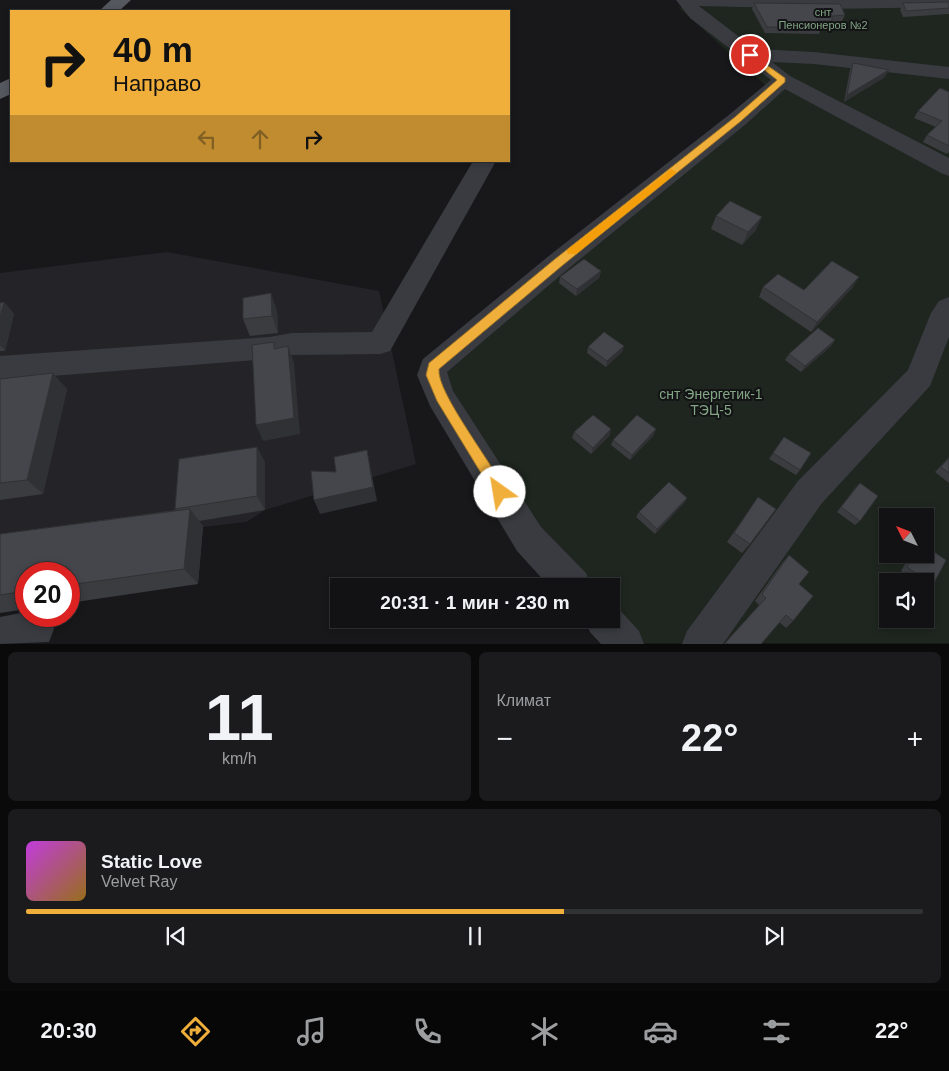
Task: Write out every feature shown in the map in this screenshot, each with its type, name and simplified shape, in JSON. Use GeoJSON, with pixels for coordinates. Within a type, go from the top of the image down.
{"type":"FeatureCollection","features":[{"type":"Feature","properties":{"kind":"main road"},"geometry":{"type":"LineString","coordinates":[[109,10],[122,0]]}},
{"type":"Feature","properties":{"kind":"main road"},"geometry":{"type":"LineString","coordinates":[[0,93],[10,85]]}},
{"type":"Feature","properties":{"kind":"lane"},"geometry":{"type":"LineString","coordinates":[[686,1],[876,4],[949,2]]}},
{"type":"Feature","properties":{"kind":"lane"},"geometry":{"type":"LineString","coordinates":[[686,1],[696,14],[782,80],[949,168]]}},
{"type":"Feature","properties":{"kind":"lane"},"geometry":{"type":"LineString","coordinates":[[750,55],[814,58],[949,73]]}},
{"type":"Feature","properties":{"kind":"lane"},"geometry":{"type":"LineString","coordinates":[[565,578],[529,539],[442,398],[432,375],[433,367],[552,268],[738,119],[782,80]]}},
{"type":"Feature","properties":{"kind":"lane"},"geometry":{"type":"LineString","coordinates":[[0,368],[269,348],[292,344],[380,342],[484,162]]}},
{"type":"Feature","properties":{"kind":"lane"},"geometry":{"type":"LineString","coordinates":[[700,644],[810,492],[920,377],[941,321],[949,308]]}},
{"type":"Feature","properties":{"kind":"lane"},"geometry":{"type":"LineString","coordinates":[[0,635],[36,628]]}},
{"type":"Feature","properties":{"kind":"lane"},"geometry":{"type":"LineString","coordinates":[[611,628],[626,644]]}},
{"type":"Feature","properties":{"kind":"shaded area"},"geometry":{"type":"Polygon","coordinates":[[[167,252],[379,291],[416,464],[265,510],[246,522],[0,551],[0,273],[167,252]]]}},
{"type":"Feature","properties":{"kind":"green space","name":"снт Энергетик-1 ТЭЦ-5"},"geometry":{"type":"Polygon","coordinates":[[[696,0],[949,0],[949,643],[629,643],[618,628],[620,628],[620,578],[582,578],[425,389],[766,86],[678,7],[705,12],[696,0]]]}},
{"type":"Feature","properties":{"kind":"building"},"geometry":{"type":"Polygon","coordinates":[[[949,2],[949,8],[906,11],[903,3],[949,2]]]}},
{"type":"Feature","properties":{"kind":"building"},"geometry":{"type":"Polygon","coordinates":[[[754,3],[840,4],[845,15],[832,16],[832,21],[818,21],[821,28],[767,27],[754,3]]]}},
{"type":"Feature","properties":{"kind":"building"},"geometry":{"type":"Polygon","coordinates":[[[853,63],[889,70],[847,95],[853,63]]]}},
{"type":"Feature","properties":{"kind":"building"},"geometry":{"type":"Polygon","coordinates":[[[940,88],[949,92],[949,146],[927,135],[942,121],[918,111],[940,88]]]}},
{"type":"Feature","properties":{"kind":"building"},"geometry":{"type":"Polygon","coordinates":[[[730,201],[762,217],[748,232],[716,216],[730,201]]]}},
{"type":"Feature","properties":{"kind":"building"},"geometry":{"type":"Polygon","coordinates":[[[584,259],[601,271],[577,289],[560,277],[584,259]]]}},
{"type":"Feature","properties":{"kind":"building"},"geometry":{"type":"Polygon","coordinates":[[[832,261],[859,277],[817,322],[763,287],[778,274],[804,290],[832,261]]]}},
{"type":"Feature","properties":{"kind":"building"},"geometry":{"type":"Polygon","coordinates":[[[271,293],[272,316],[243,319],[243,298],[271,293]]]}},
{"type":"Feature","properties":{"kind":"building"},"geometry":{"type":"Polygon","coordinates":[[[4,302],[0,318],[0,303],[4,302]]]}},
{"type":"Feature","properties":{"kind":"building"},"geometry":{"type":"Polygon","coordinates":[[[818,328],[835,340],[805,366],[789,354],[818,328]]]}},
{"type":"Feature","properties":{"kind":"building"},"geometry":{"type":"Polygon","coordinates":[[[604,332],[624,346],[607,361],[588,347],[604,332]]]}},
{"type":"Feature","properties":{"kind":"building"},"geometry":{"type":"Polygon","coordinates":[[[274,342],[274,349],[288,346],[294,418],[256,425],[252,345],[274,342]]]}},
{"type":"Feature","properties":{"kind":"building"},"geometry":{"type":"Polygon","coordinates":[[[53,373],[27,480],[0,483],[0,379],[53,373]]]}},
{"type":"Feature","properties":{"kind":"building"},"geometry":{"type":"Polygon","coordinates":[[[593,415],[611,429],[593,448],[574,432],[593,415]]]}},
{"type":"Feature","properties":{"kind":"building"},"geometry":{"type":"Polygon","coordinates":[[[637,415],[656,429],[632,455],[613,440],[637,415]]]}},
{"type":"Feature","properties":{"kind":"building"},"geometry":{"type":"Polygon","coordinates":[[[784,437],[811,453],[800,470],[773,453],[784,437]]]}},
{"type":"Feature","properties":{"kind":"building"},"geometry":{"type":"Polygon","coordinates":[[[257,447],[257,496],[175,509],[179,459],[257,447]]]}},
{"type":"Feature","properties":{"kind":"building"},"geometry":{"type":"Polygon","coordinates":[[[367,450],[373,487],[314,500],[311,471],[336,472],[334,457],[367,450]]]}},
{"type":"Feature","properties":{"kind":"building"},"geometry":{"type":"Polygon","coordinates":[[[949,458],[949,473],[941,467],[949,458]]]}},
{"type":"Feature","properties":{"kind":"building"},"geometry":{"type":"Polygon","coordinates":[[[669,482],[687,498],[657,529],[639,512],[669,482]]]}},
{"type":"Feature","properties":{"kind":"building"},"geometry":{"type":"Polygon","coordinates":[[[860,483],[878,496],[860,521],[841,507],[860,483]]]}},
{"type":"Feature","properties":{"kind":"building"},"geometry":{"type":"Polygon","coordinates":[[[758,497],[776,509],[750,544],[734,533],[758,497]]]}},
{"type":"Feature","properties":{"kind":"building"},"geometry":{"type":"Polygon","coordinates":[[[190,509],[184,569],[80,583],[80,562],[15,562],[15,593],[0,595],[0,534],[190,509]]]}},
{"type":"Feature","properties":{"kind":"building"},"geometry":{"type":"Polygon","coordinates":[[[934,552],[946,560],[934,583],[934,573],[916,573],[907,567],[909,563],[934,563],[934,552]]]}},
{"type":"Feature","properties":{"kind":"building"},"geometry":{"type":"Polygon","coordinates":[[[789,555],[809,572],[799,584],[813,596],[793,621],[786,615],[761,644],[728,644],[726,642],[766,598],[762,594],[789,555]]]}},
{"type":"Feature","properties":{"kind":"slow traffic"},"geometry":{"type":"LineString","coordinates":[[572,252],[671,172]]}},
{"type":"Feature","properties":{"kind":"route"},"geometry":{"type":"LineString","coordinates":[[500,492],[442,398],[432,375],[433,367],[559,262],[738,119],[782,80],[750,55]]}},
{"type":"Feature","properties":{"kind":"park label","name":"снт Пенсионеров №2"},"geometry":{"type":"Point","coordinates":[823,18]}}]}
